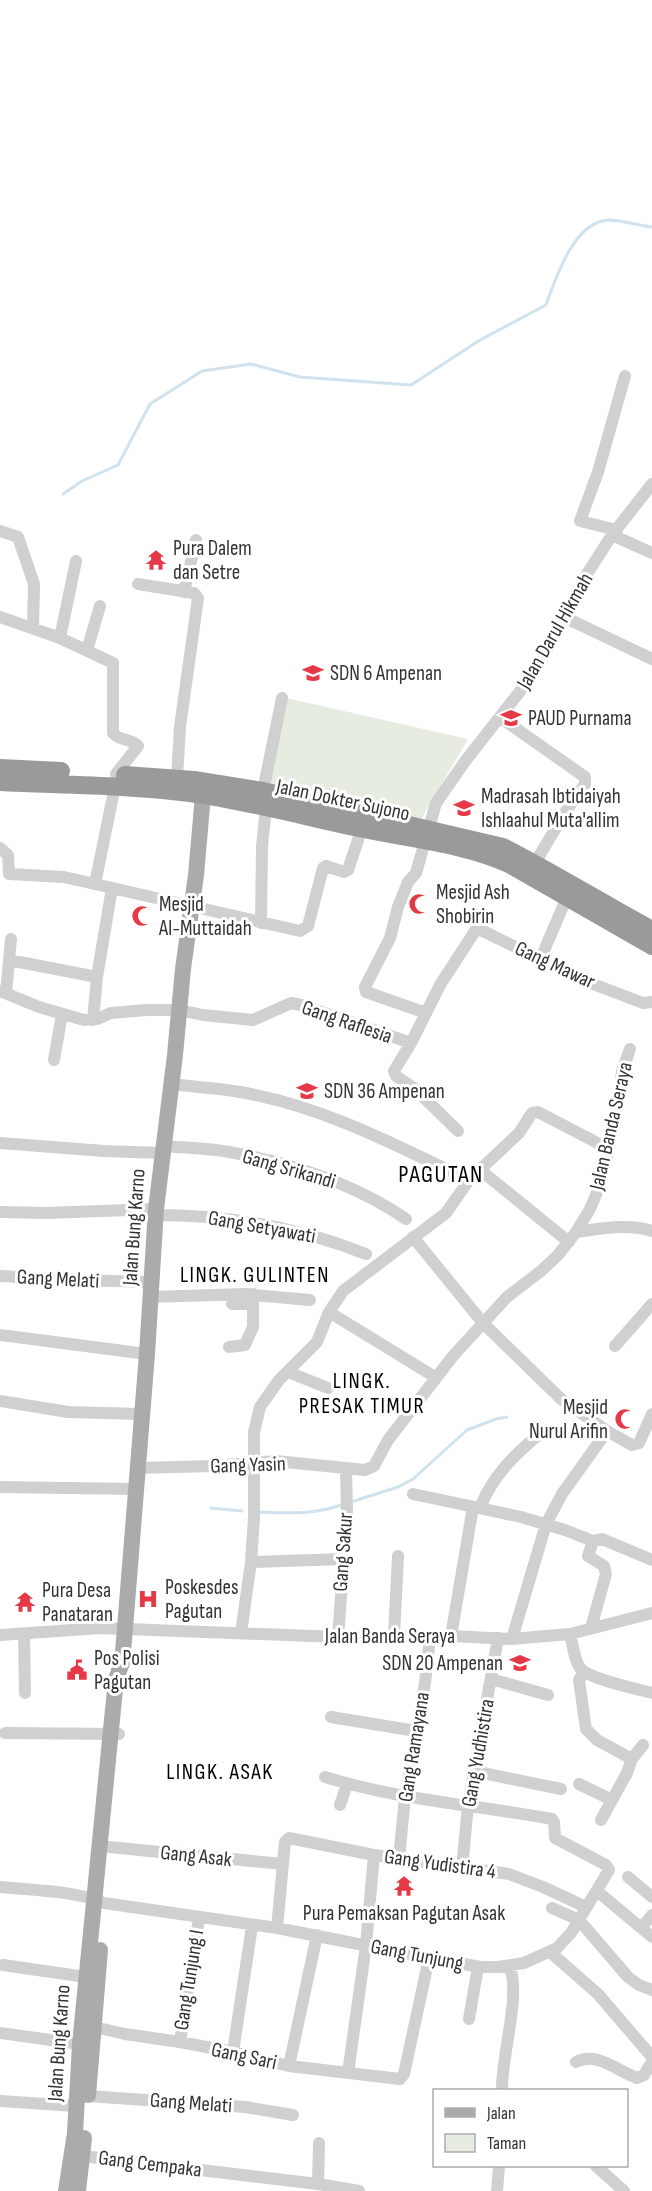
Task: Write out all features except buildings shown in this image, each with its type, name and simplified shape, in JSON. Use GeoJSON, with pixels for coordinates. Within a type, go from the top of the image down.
{"type":"FeatureCollection","features":[{"type":"Feature","properties":{"kind":"highway"},"geometry":{"type":"LineString","coordinates":[[0,768],[23,776]]}},
{"type":"Feature","properties":{"kind":"highway","name":"Jalan Dokter Sujono"},"geometry":{"type":"LineString","coordinates":[[0,782],[23,776],[116,780],[199,788],[264,799],[362,828],[427,835],[496,858],[652,946]]}},
{"type":"Feature","properties":{"kind":"highway"},"geometry":{"type":"LineString","coordinates":[[264,799],[427,835],[503,847],[652,930]]}},
{"type":"Feature","properties":{"kind":"main road","name":"Jalan Bung Karno"},"geometry":{"type":"LineString","coordinates":[[83,2056],[86,1977],[109,1847],[116,1679],[122,1663],[132,1556],[156,1212],[192,906],[199,788]]}},
{"type":"Feature","properties":{"kind":"main road","name":"Jalan Bung Karno"},"geometry":{"type":"LineString","coordinates":[[99,1901],[115,1733]]}},
{"type":"Feature","properties":{"kind":"main road"},"geometry":{"type":"LineString","coordinates":[[78,2191],[83,2157],[83,2056],[94,2027],[99,1901]]}},
{"type":"Feature","properties":{"kind":"main road","name":"Jalan Bung Karno"},"geometry":{"type":"LineString","coordinates":[[66,2191],[82,2101]]}},
{"type":"Feature","properties":{"kind":"street"},"geometry":{"type":"LineString","coordinates":[[625,376],[598,472],[580,521],[615,533],[652,553]]}},
{"type":"Feature","properties":{"kind":"street","name":"Jalan Darul Hikmah"},"geometry":{"type":"LineString","coordinates":[[426,1013],[365,990],[390,938],[398,907],[408,882],[416,873],[436,803],[466,760],[536,671],[585,577],[652,484]]}},
{"type":"Feature","properties":{"kind":"street"},"geometry":{"type":"LineString","coordinates":[[0,531],[18,537],[29,567],[34,584],[33,628]]}},
{"type":"Feature","properties":{"kind":"street"},"geometry":{"type":"LineString","coordinates":[[184,592],[196,540]]}},
{"type":"Feature","properties":{"kind":"street"},"geometry":{"type":"LineString","coordinates":[[60,638],[76,561]]}},
{"type":"Feature","properties":{"kind":"street"},"geometry":{"type":"LineString","coordinates":[[138,584],[194,593],[198,598],[180,727],[199,788]]}},
{"type":"Feature","properties":{"kind":"street"},"geometry":{"type":"LineString","coordinates":[[87,650],[100,606]]}},
{"type":"Feature","properties":{"kind":"street"},"geometry":{"type":"LineString","coordinates":[[0,617],[60,638],[111,661],[114,665],[113,733],[116,737],[134,742],[138,746],[116,780],[95,884]]}},
{"type":"Feature","properties":{"kind":"street"},"geometry":{"type":"LineString","coordinates":[[564,617],[652,659]]}},
{"type":"Feature","properties":{"kind":"street"},"geometry":{"type":"LineString","coordinates":[[261,923],[264,799],[282,698]]}},
{"type":"Feature","properties":{"kind":"street"},"geometry":{"type":"LineString","coordinates":[[501,718],[585,777],[585,784],[535,863]]}},
{"type":"Feature","properties":{"kind":"street"},"geometry":{"type":"LineString","coordinates":[[0,848],[8,855],[9,874],[53,875],[299,932],[308,926],[323,868],[326,866],[344,872],[348,870],[362,828]]}},
{"type":"Feature","properties":{"kind":"street"},"geometry":{"type":"LineString","coordinates":[[11,939],[3,992],[80,1020],[93,1020],[97,976],[112,888]]}},
{"type":"Feature","properties":{"kind":"street"},"geometry":{"type":"LineString","coordinates":[[540,960],[567,897]]}},
{"type":"Feature","properties":{"kind":"street","name":"Gang Mawar"},"geometry":{"type":"LineString","coordinates":[[458,1131],[415,1089],[396,1076],[394,1070],[411,1043],[440,985],[476,930],[481,930],[580,979],[644,1003],[652,1002]]}},
{"type":"Feature","properties":{"kind":"street"},"geometry":{"type":"LineString","coordinates":[[9,960],[97,976]]}},
{"type":"Feature","properties":{"kind":"street","name":"Gang Raflesia"},"geometry":{"type":"LineString","coordinates":[[93,1020],[123,1011],[179,1010],[253,1020],[291,1004],[301,1005],[411,1043]]}},
{"type":"Feature","properties":{"kind":"street"},"geometry":{"type":"LineString","coordinates":[[54,1060],[62,1014]]}},
{"type":"Feature","properties":{"kind":"street","name":"Jalan Banda Seraya"},"geometry":{"type":"LineString","coordinates":[[360,1469],[370,1470],[374,1466],[388,1440],[435,1377],[507,1297],[541,1271],[572,1237],[590,1209],[601,1183],[615,1123],[622,1072],[630,1049]]}},
{"type":"Feature","properties":{"kind":"street"},"geometry":{"type":"LineString","coordinates":[[171,1084],[240,1092],[328,1115],[381,1137],[452,1172]]}},
{"type":"Feature","properties":{"kind":"street"},"geometry":{"type":"LineString","coordinates":[[241,1633],[250,1562],[254,1432],[257,1413],[279,1380],[316,1342],[329,1312],[338,1299],[351,1284],[446,1213],[479,1169],[519,1133],[531,1114],[535,1112],[609,1149]]}},
{"type":"Feature","properties":{"kind":"street","name":"Gang Srikandi"},"geometry":{"type":"LineString","coordinates":[[0,1143],[104,1151],[163,1149],[228,1152],[308,1172],[364,1194],[406,1219]]}},
{"type":"Feature","properties":{"kind":"street"},"geometry":{"type":"LineString","coordinates":[[479,1169],[572,1237],[613,1228],[652,1231]]}},
{"type":"Feature","properties":{"kind":"street","name":"Gang Setyawati"},"geometry":{"type":"LineString","coordinates":[[0,1212],[156,1212],[217,1218],[290,1229],[330,1240],[366,1254]]}},
{"type":"Feature","properties":{"kind":"street"},"geometry":{"type":"LineString","coordinates":[[413,1237],[483,1323],[561,1399],[607,1431],[632,1445],[639,1443],[652,1414]]}},
{"type":"Feature","properties":{"kind":"street","name":"Gang Melati"},"geometry":{"type":"LineString","coordinates":[[0,1276],[72,1280],[253,1299]]}},
{"type":"Feature","properties":{"kind":"street"},"geometry":{"type":"LineString","coordinates":[[230,1347],[245,1345],[253,1327],[253,1299]]}},
{"type":"Feature","properties":{"kind":"street"},"geometry":{"type":"LineString","coordinates":[[232,1304],[253,1299],[310,1300]]}},
{"type":"Feature","properties":{"kind":"street"},"geometry":{"type":"LineString","coordinates":[[615,1346],[652,1304]]}},
{"type":"Feature","properties":{"kind":"street"},"geometry":{"type":"LineString","coordinates":[[329,1312],[435,1377]]}},
{"type":"Feature","properties":{"kind":"street"},"geometry":{"type":"LineString","coordinates":[[0,1335],[147,1354]]}},
{"type":"Feature","properties":{"kind":"street"},"geometry":{"type":"LineString","coordinates":[[288,1372],[328,1388]]}},
{"type":"Feature","properties":{"kind":"street"},"geometry":{"type":"LineString","coordinates":[[0,1401],[68,1412],[141,1414]]}},
{"type":"Feature","properties":{"kind":"street"},"geometry":{"type":"LineString","coordinates":[[451,1636],[476,1508],[506,1465],[542,1431]]}},
{"type":"Feature","properties":{"kind":"street"},"geometry":{"type":"LineString","coordinates":[[512,1639],[546,1524],[562,1494],[607,1431]]}},
{"type":"Feature","properties":{"kind":"street","name":"Gang Yasin"},"geometry":{"type":"LineString","coordinates":[[137,1468],[276,1461],[360,1469]]}},
{"type":"Feature","properties":{"kind":"street","name":"Gang Sakur"},"geometry":{"type":"LineString","coordinates":[[338,1637],[344,1559],[346,1468]]}},
{"type":"Feature","properties":{"kind":"street"},"geometry":{"type":"LineString","coordinates":[[0,1487],[135,1489]]}},
{"type":"Feature","properties":{"kind":"street"},"geometry":{"type":"LineString","coordinates":[[413,1494],[546,1524],[593,1541],[602,1539],[652,1560]]}},
{"type":"Feature","properties":{"kind":"street"},"geometry":{"type":"LineString","coordinates":[[591,1628],[606,1574],[603,1565],[588,1557],[593,1541]]}},
{"type":"Feature","properties":{"kind":"street"},"geometry":{"type":"LineString","coordinates":[[394,1636],[398,1556]]}},
{"type":"Feature","properties":{"kind":"street"},"geometry":{"type":"LineString","coordinates":[[250,1562],[344,1559]]}},
{"type":"Feature","properties":{"kind":"street","name":"Jalan Banda Seraya"},"geometry":{"type":"LineString","coordinates":[[0,1635],[125,1628],[338,1637],[451,1636],[512,1639],[570,1634],[652,1613]]}},
{"type":"Feature","properties":{"kind":"street"},"geometry":{"type":"LineString","coordinates":[[24,1634],[25,1693]]}},
{"type":"Feature","properties":{"kind":"street"},"geometry":{"type":"LineString","coordinates":[[570,1634],[578,1664],[584,1672],[652,1694]]}},
{"type":"Feature","properties":{"kind":"street","name":"Gang Ramayana"},"geometry":{"type":"LineString","coordinates":[[399,1858],[405,1797],[430,1637]]}},
{"type":"Feature","properties":{"kind":"street","name":"Gang Yudhistira"},"geometry":{"type":"LineString","coordinates":[[462,1868],[473,1771],[498,1638]]}},
{"type":"Feature","properties":{"kind":"street"},"geometry":{"type":"LineString","coordinates":[[584,1672],[579,1680],[586,1729],[597,1740],[632,1759]]}},
{"type":"Feature","properties":{"kind":"street"},"geometry":{"type":"LineString","coordinates":[[491,1679],[548,1695]]}},
{"type":"Feature","properties":{"kind":"street"},"geometry":{"type":"LineString","coordinates":[[331,1717],[416,1731]]}},
{"type":"Feature","properties":{"kind":"street"},"geometry":{"type":"LineString","coordinates":[[5,1733],[115,1733]]}},
{"type":"Feature","properties":{"kind":"street"},"geometry":{"type":"LineString","coordinates":[[601,1820],[627,1773],[632,1759],[643,1745]]}},
{"type":"Feature","properties":{"kind":"street"},"geometry":{"type":"LineString","coordinates":[[473,1771],[561,1789]]}},
{"type":"Feature","properties":{"kind":"street"},"geometry":{"type":"LineString","coordinates":[[325,1777],[405,1797],[549,1818],[554,1822],[555,1838],[608,1867],[609,1870],[598,1888],[652,1936]]}},
{"type":"Feature","properties":{"kind":"street"},"geometry":{"type":"LineString","coordinates":[[340,1805],[347,1784]]}},
{"type":"Feature","properties":{"kind":"street"},"geometry":{"type":"LineString","coordinates":[[579,1784],[612,1800]]}},
{"type":"Feature","properties":{"kind":"street","name":"Gang Yudistira 4"},"geometry":{"type":"LineString","coordinates":[[283,1864],[285,1842],[289,1838],[374,1855],[516,1876],[586,1907]]}},
{"type":"Feature","properties":{"kind":"street","name":"Gang Asak"},"geometry":{"type":"LineString","coordinates":[[109,1847],[283,1864]]}},
{"type":"Feature","properties":{"kind":"street"},"geometry":{"type":"LineString","coordinates":[[348,2073],[366,1945],[374,1855]]}},
{"type":"Feature","properties":{"kind":"street"},"geometry":{"type":"LineString","coordinates":[[277,1928],[283,1864]]}},
{"type":"Feature","properties":{"kind":"street"},"geometry":{"type":"LineString","coordinates":[[628,1877],[652,1897]]}},
{"type":"Feature","properties":{"kind":"street","name":"Gang Tunjung"},"geometry":{"type":"LineString","coordinates":[[0,1887],[277,1928],[478,1967],[524,1963],[557,1948],[571,1933],[598,1888]]}},
{"type":"Feature","properties":{"kind":"street"},"geometry":{"type":"LineString","coordinates":[[552,1908],[579,1920],[628,1977],[652,1990]]}},
{"type":"Feature","properties":{"kind":"street"},"geometry":{"type":"LineString","coordinates":[[642,1927],[652,1915]]}},
{"type":"Feature","properties":{"kind":"street","name":"Gang Tunjung I"},"geometry":{"type":"LineString","coordinates":[[180,2042],[199,1918]]}},
{"type":"Feature","properties":{"kind":"street"},"geometry":{"type":"LineString","coordinates":[[233,2052],[252,1926]]}},
{"type":"Feature","properties":{"kind":"street"},"geometry":{"type":"LineString","coordinates":[[289,2066],[317,1935]]}},
{"type":"Feature","properties":{"kind":"street"},"geometry":{"type":"LineString","coordinates":[[550,1952],[597,1994],[652,2057]]}},
{"type":"Feature","properties":{"kind":"street","name":"Gang Sari"},"geometry":{"type":"LineString","coordinates":[[94,2027],[233,2052],[289,2066],[401,2079],[404,2075],[429,1958]]}},
{"type":"Feature","properties":{"kind":"street"},"geometry":{"type":"LineString","coordinates":[[3,1965],[86,1977]]}},
{"type":"Feature","properties":{"kind":"street"},"geometry":{"type":"LineString","coordinates":[[502,2089],[502,2066],[514,1982],[509,1966]]}},
{"type":"Feature","properties":{"kind":"street"},"geometry":{"type":"LineString","coordinates":[[469,2019],[478,1967]]}},
{"type":"Feature","properties":{"kind":"street"},"geometry":{"type":"LineString","coordinates":[[0,2033],[83,2056]]}},
{"type":"Feature","properties":{"kind":"street"},"geometry":{"type":"LineString","coordinates":[[576,2062],[588,2058],[597,2059],[637,2078],[644,2075],[652,2062]]}},
{"type":"Feature","properties":{"kind":"street","name":"Gang Melati"},"geometry":{"type":"LineString","coordinates":[[0,2101],[82,2101],[245,2107],[293,2115]]}},
{"type":"Feature","properties":{"kind":"street"},"geometry":{"type":"LineString","coordinates":[[318,2184],[319,2143]]}},
{"type":"Feature","properties":{"kind":"street","name":"Gang Cempaka"},"geometry":{"type":"LineString","coordinates":[[83,2157],[292,2186],[318,2184],[359,2191]]}},
{"type":"Feature","properties":{"kind":"street"},"geometry":{"type":"LineString","coordinates":[[497,2191],[500,2167]]}},
{"type":"Feature","properties":{"kind":"street"},"geometry":{"type":"LineString","coordinates":[[597,2167],[624,2191]]}},
{"type":"Feature","properties":{"kind":"green space"},"geometry":{"type":"Polygon","coordinates":[[[286,698],[468,739],[421,819],[267,785],[286,698]]]}},
{"type":"Feature","properties":{"kind":"waterway"},"geometry":{"type":"LineString","coordinates":[[63,494],[82,481],[118,465],[150,404],[202,371],[251,364],[300,377],[411,385],[480,340],[546,305],[568,252],[586,229],[610,220],[652,227]]}},
{"type":"Feature","properties":{"kind":"waterway"},"geometry":{"type":"LineString","coordinates":[[351,1502],[398,1487],[413,1479],[467,1430],[507,1417]]}},
{"type":"Feature","properties":{"kind":"waterway"},"geometry":{"type":"LineString","coordinates":[[257,1512],[310,1512],[341,1505]]}},
{"type":"Feature","properties":{"kind":"waterway"},"geometry":{"type":"LineString","coordinates":[[211,1508],[242,1511]]}},
{"type":"Feature","properties":{"kind":"place","name":"Pura Dalem dan Setre"},"geometry":{"type":"Point","coordinates":[156,560]}},
{"type":"Feature","properties":{"kind":"place","name":"SDN 6 Ampenan"},"geometry":{"type":"Point","coordinates":[313,673]}},
{"type":"Feature","properties":{"kind":"place","name":"PAUD Purnama"},"geometry":{"type":"Point","coordinates":[511,718]}},
{"type":"Feature","properties":{"kind":"place","name":"Madrasah Ibtidaiyah Ishlaahul Muta'allim"},"geometry":{"type":"Point","coordinates":[464,808]}},
{"type":"Feature","properties":{"kind":"place","name":"Mesjid Ash Shobirin"},"geometry":{"type":"Point","coordinates":[419,904]}},
{"type":"Feature","properties":{"kind":"place","name":"Mesjid Al-Muttaidah"},"geometry":{"type":"Point","coordinates":[142,916]}},
{"type":"Feature","properties":{"kind":"place","name":"SDN 36 Ampenan"},"geometry":{"type":"Point","coordinates":[307,1091]}},
{"type":"Feature","properties":{"kind":"place","name":"Mesjid Nurul Arifin"},"geometry":{"type":"Point","coordinates":[625,1419]}},
{"type":"Feature","properties":{"kind":"place","name":"Poskesdes Pagutan"},"geometry":{"type":"Point","coordinates":[148,1599]}},
{"type":"Feature","properties":{"kind":"place","name":"Pura Desa Panataran"},"geometry":{"type":"Point","coordinates":[25,1602]}},
{"type":"Feature","properties":{"kind":"place","name":"SDN 20 Ampenan"},"geometry":{"type":"Point","coordinates":[520,1663]}},
{"type":"Feature","properties":{"kind":"place","name":"Pos Polisi Pagutan"},"geometry":{"type":"Point","coordinates":[77,1670]}},
{"type":"Feature","properties":{"kind":"place","name":"Pura Pemaksan Pagutan Asak"},"geometry":{"type":"Point","coordinates":[404,1886]}},
{"type":"Feature","properties":{"kind":"district","name":"PAGUTAN"},"geometry":{"type":"Point","coordinates":[441,1174]}},
{"type":"Feature","properties":{"kind":"district","name":"LINGK. GULINTEN"},"geometry":{"type":"Point","coordinates":[255,1275]}},
{"type":"Feature","properties":{"kind":"district","name":"LINGK. PRESAK TIMUR"},"geometry":{"type":"Point","coordinates":[362,1394]}},
{"type":"Feature","properties":{"kind":"district","name":"LINGK. ASAK"},"geometry":{"type":"Point","coordinates":[220,1772]}}]}
